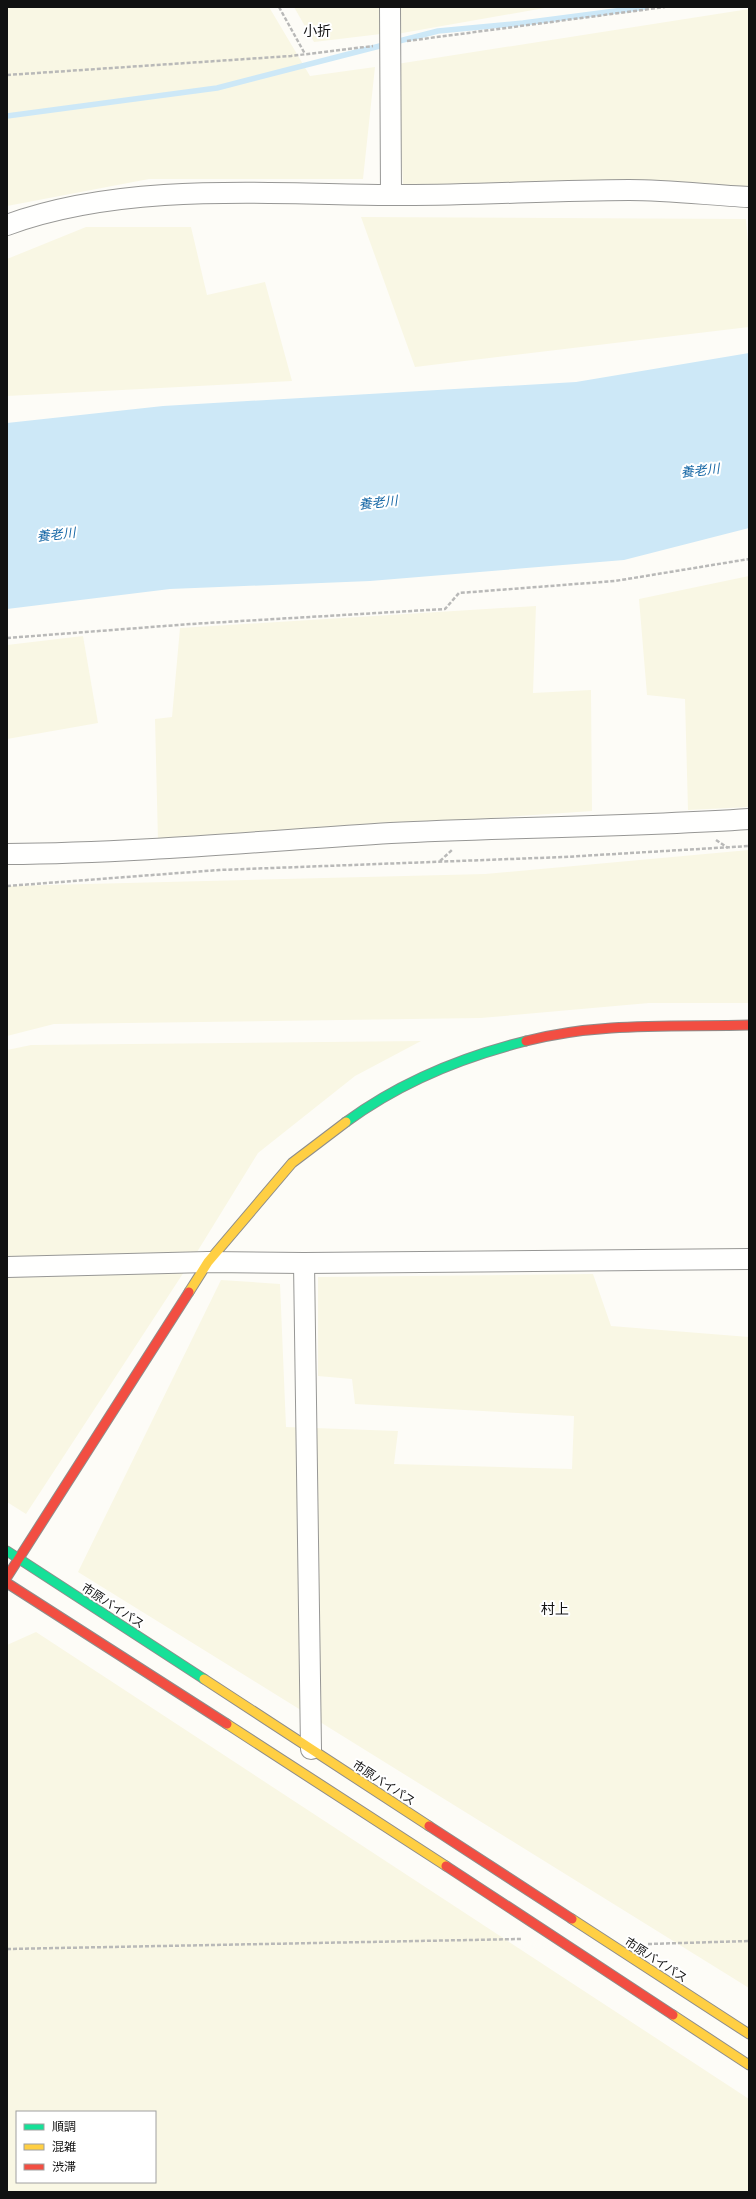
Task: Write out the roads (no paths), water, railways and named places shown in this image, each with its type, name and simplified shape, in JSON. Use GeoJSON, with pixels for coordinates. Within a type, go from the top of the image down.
{"type":"FeatureCollection","features":[{"type":"Feature","properties":{"kind":"main road"},"geometry":{"type":"LineString","coordinates":[[7,1577],[208,1262],[292,1163],[370,1104],[426,1075],[494,1049],[549,1035],[604,1028],[749,1025]]}},
{"type":"Feature","properties":{"kind":"main road","name":"市原バイパス"},"geometry":{"type":"LineString","coordinates":[[7,1552],[749,2034]]}},
{"type":"Feature","properties":{"kind":"main road"},"geometry":{"type":"LineString","coordinates":[[7,1583],[749,2064]]}},
{"type":"Feature","properties":{"kind":"street"},"geometry":{"type":"LineString","coordinates":[[390,7],[391,195]]}},
{"type":"Feature","properties":{"kind":"street"},"geometry":{"type":"LineString","coordinates":[[7,225],[67,207],[130,199],[238,194],[391,195],[631,190],[749,197]]}},
{"type":"Feature","properties":{"kind":"street"},"geometry":{"type":"LineString","coordinates":[[7,854],[67,853],[393,833],[688,824],[749,819]]}},
{"type":"Feature","properties":{"kind":"street"},"geometry":{"type":"LineString","coordinates":[[7,1267],[208,1262],[304,1263],[749,1259]]}},
{"type":"Feature","properties":{"kind":"street"},"geometry":{"type":"LineString","coordinates":[[304,1263],[311,1749]]}},
{"type":"Feature","properties":{"kind":"water","name":"養老川"},"geometry":{"type":"Polygon","coordinates":[[[749,353],[749,528],[624,560],[370,581],[170,589],[7,609],[7,423],[163,406],[576,382],[749,353]]]}},
{"type":"Feature","properties":{"kind":"waterway"},"geometry":{"type":"LineString","coordinates":[[7,116],[217,88],[438,31],[523,23],[646,7]]}},
{"type":"Feature","properties":{"kind":"district","name":"小折"},"geometry":{"type":"Point","coordinates":[317,31]}},
{"type":"Feature","properties":{"kind":"district","name":"村上"},"geometry":{"type":"Point","coordinates":[555,1609]}}]}
